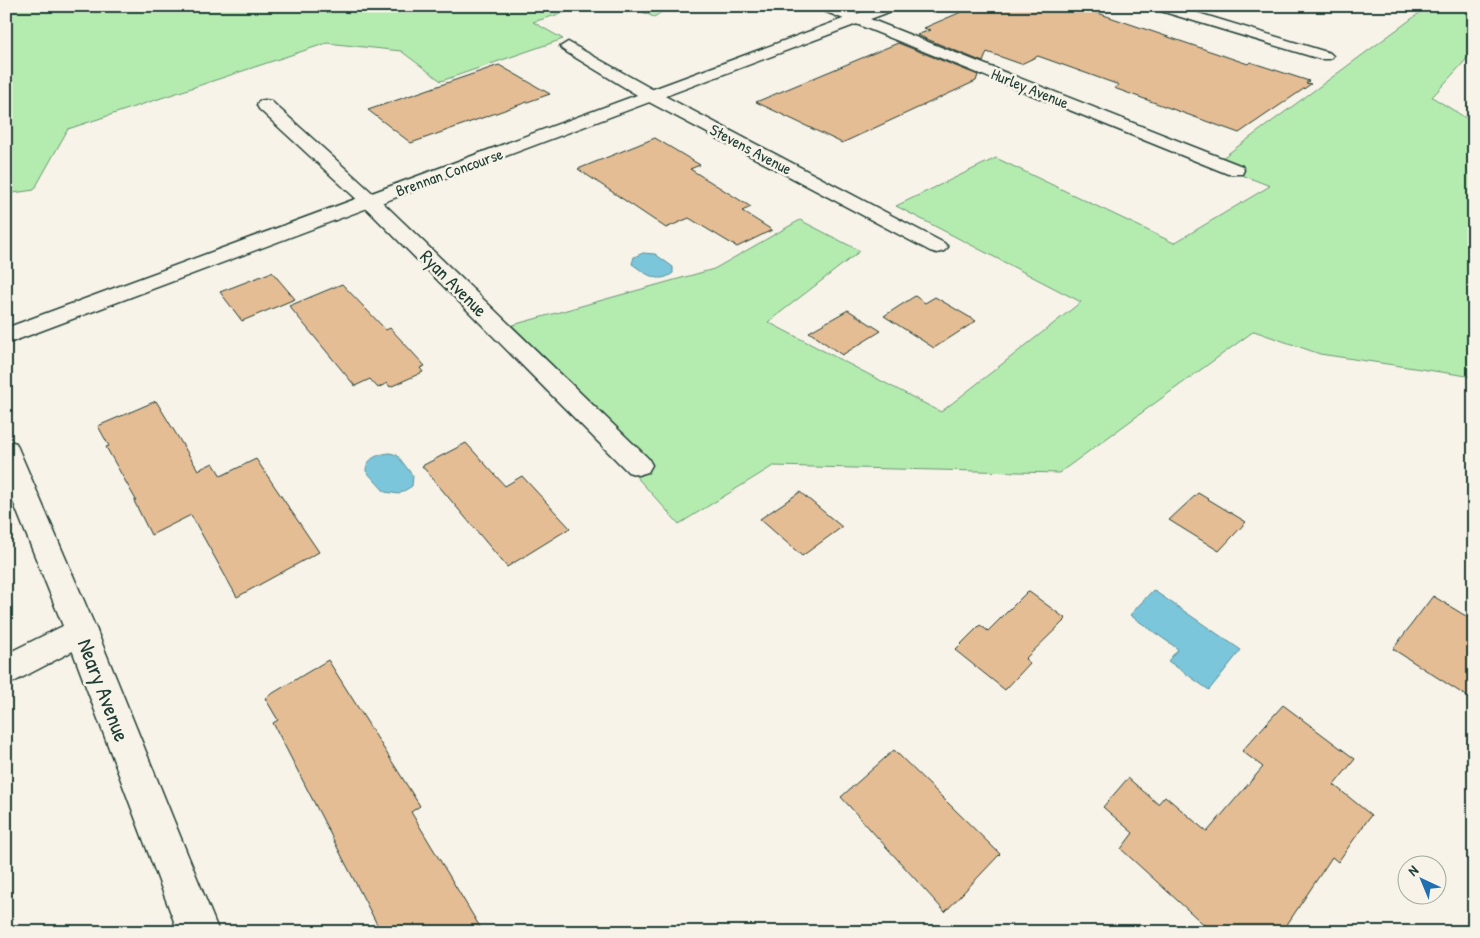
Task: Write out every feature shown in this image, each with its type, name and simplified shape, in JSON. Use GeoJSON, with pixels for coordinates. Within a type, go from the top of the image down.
{"type":"FeatureCollection","features":[{"type":"Feature","properties":{"kind":"street","name":"Hurley Avenue"},"geometry":{"type":"LineString","coordinates":[[824,6],[1235,170]]}},
{"type":"Feature","properties":{"kind":"street","name":"Brennan Concourse"},"geometry":{"type":"LineString","coordinates":[[6,337],[653,97],[892,6]]}},
{"type":"Feature","properties":{"kind":"street"},"geometry":{"type":"LineString","coordinates":[[1159,6],[1324,56]]}},
{"type":"Feature","properties":{"kind":"street","name":"Stevens Avenue"},"geometry":{"type":"LineString","coordinates":[[568,47],[653,97],[937,247]]}},
{"type":"Feature","properties":{"kind":"street","name":"Ryan Avenue"},"geometry":{"type":"LineString","coordinates":[[265,105],[370,201],[638,465]]}},
{"type":"Feature","properties":{"kind":"street","name":"Neary Avenue"},"geometry":{"type":"LineString","coordinates":[[6,450],[199,932]]}},
{"type":"Feature","properties":{"kind":"street"},"geometry":{"type":"LineString","coordinates":[[6,671],[80,631]]}},
{"type":"Feature","properties":{"kind":"green space"},"geometry":{"type":"Polygon","coordinates":[[[6,6],[586,6],[533,22],[563,39],[441,81],[401,51],[327,43],[68,129],[34,190],[6,194],[6,6]]]}},
{"type":"Feature","properties":{"kind":"green space"},"geometry":{"type":"Polygon","coordinates":[[[629,6],[671,6],[654,17],[629,6]]]}},
{"type":"Feature","properties":{"kind":"green space"},"geometry":{"type":"Polygon","coordinates":[[[1429,6],[1474,6],[1474,51],[1432,97],[1474,123],[1474,377],[1320,354],[1254,331],[1059,473],[773,466],[679,524],[502,328],[714,269],[800,220],[860,251],[768,322],[941,412],[1081,302],[896,206],[996,158],[1174,243],[1270,186],[1214,164],[1429,6]]]}},
{"type":"Feature","properties":{"kind":"water"},"geometry":{"type":"Polygon","coordinates":[[[643,253],[655,254],[673,267],[673,273],[657,278],[632,264],[634,257],[643,253]]]}},
{"type":"Feature","properties":{"kind":"water"},"geometry":{"type":"Polygon","coordinates":[[[390,453],[397,455],[413,476],[412,486],[399,494],[385,492],[366,471],[371,460],[382,454],[390,453]]]}},
{"type":"Feature","properties":{"kind":"water"},"geometry":{"type":"Polygon","coordinates":[[[1153,590],[1241,650],[1209,690],[1168,661],[1178,649],[1130,615],[1153,590]]]}},
{"type":"Feature","properties":{"kind":"building"},"geometry":{"type":"Polygon","coordinates":[[[975,6],[1077,6],[1248,64],[1250,62],[1309,81],[1306,83],[1311,84],[1239,133],[1114,88],[1119,85],[1038,56],[1021,64],[987,52],[983,62],[917,35],[930,30],[924,28],[975,6]]]}},
{"type":"Feature","properties":{"kind":"building"},"geometry":{"type":"Polygon","coordinates":[[[898,43],[978,75],[976,81],[842,143],[756,102],[898,43]]]}},
{"type":"Feature","properties":{"kind":"building"},"geometry":{"type":"Polygon","coordinates":[[[499,65],[550,94],[411,143],[368,110],[499,65]]]}},
{"type":"Feature","properties":{"kind":"building"},"geometry":{"type":"Polygon","coordinates":[[[655,138],[700,165],[690,169],[751,207],[742,211],[772,230],[737,247],[689,218],[666,228],[578,169],[655,138]]]}},
{"type":"Feature","properties":{"kind":"building"},"geometry":{"type":"Polygon","coordinates":[[[272,272],[295,299],[242,321],[220,292],[272,272]]]}},
{"type":"Feature","properties":{"kind":"building"},"geometry":{"type":"Polygon","coordinates":[[[342,284],[386,330],[390,328],[425,366],[420,368],[423,372],[390,387],[387,383],[378,388],[370,379],[355,386],[289,306],[342,284]]]}},
{"type":"Feature","properties":{"kind":"building"},"geometry":{"type":"Polygon","coordinates":[[[915,296],[925,303],[935,297],[976,321],[934,348],[884,316],[915,296]]]}},
{"type":"Feature","properties":{"kind":"building"},"geometry":{"type":"Polygon","coordinates":[[[848,310],[881,331],[842,355],[809,332],[848,310]]]}},
{"type":"Feature","properties":{"kind":"building"},"geometry":{"type":"Polygon","coordinates":[[[156,401],[198,470],[213,463],[221,476],[256,459],[319,552],[237,597],[191,515],[151,535],[134,501],[136,500],[106,447],[109,446],[98,426],[156,401]]]}},
{"type":"Feature","properties":{"kind":"building"},"geometry":{"type":"Polygon","coordinates":[[[466,443],[505,486],[522,476],[570,528],[507,567],[422,466],[466,443]]]}},
{"type":"Feature","properties":{"kind":"building"},"geometry":{"type":"Polygon","coordinates":[[[800,492],[842,527],[802,556],[760,519],[800,492]]]}},
{"type":"Feature","properties":{"kind":"building"},"geometry":{"type":"Polygon","coordinates":[[[1198,493],[1246,522],[1219,551],[1169,520],[1198,493]]]}},
{"type":"Feature","properties":{"kind":"building"},"geometry":{"type":"Polygon","coordinates":[[[1028,591],[1066,619],[1025,659],[1030,663],[1005,690],[955,650],[980,625],[988,631],[1028,591]]]}},
{"type":"Feature","properties":{"kind":"building"},"geometry":{"type":"Polygon","coordinates":[[[1433,596],[1474,621],[1474,701],[1393,649],[1433,596]]]}},
{"type":"Feature","properties":{"kind":"building"},"geometry":{"type":"Polygon","coordinates":[[[328,660],[420,806],[411,812],[483,932],[381,932],[273,723],[278,720],[265,698],[328,660]]]}},
{"type":"Feature","properties":{"kind":"building"},"geometry":{"type":"Polygon","coordinates":[[[1283,705],[1355,759],[1334,785],[1371,815],[1338,862],[1332,857],[1282,932],[1212,932],[1121,849],[1133,833],[1103,807],[1128,778],[1158,804],[1165,796],[1207,832],[1263,767],[1242,751],[1283,705]]]}},
{"type":"Feature","properties":{"kind":"building"},"geometry":{"type":"Polygon","coordinates":[[[894,750],[1000,854],[945,912],[841,797],[894,750]]]}}]}
